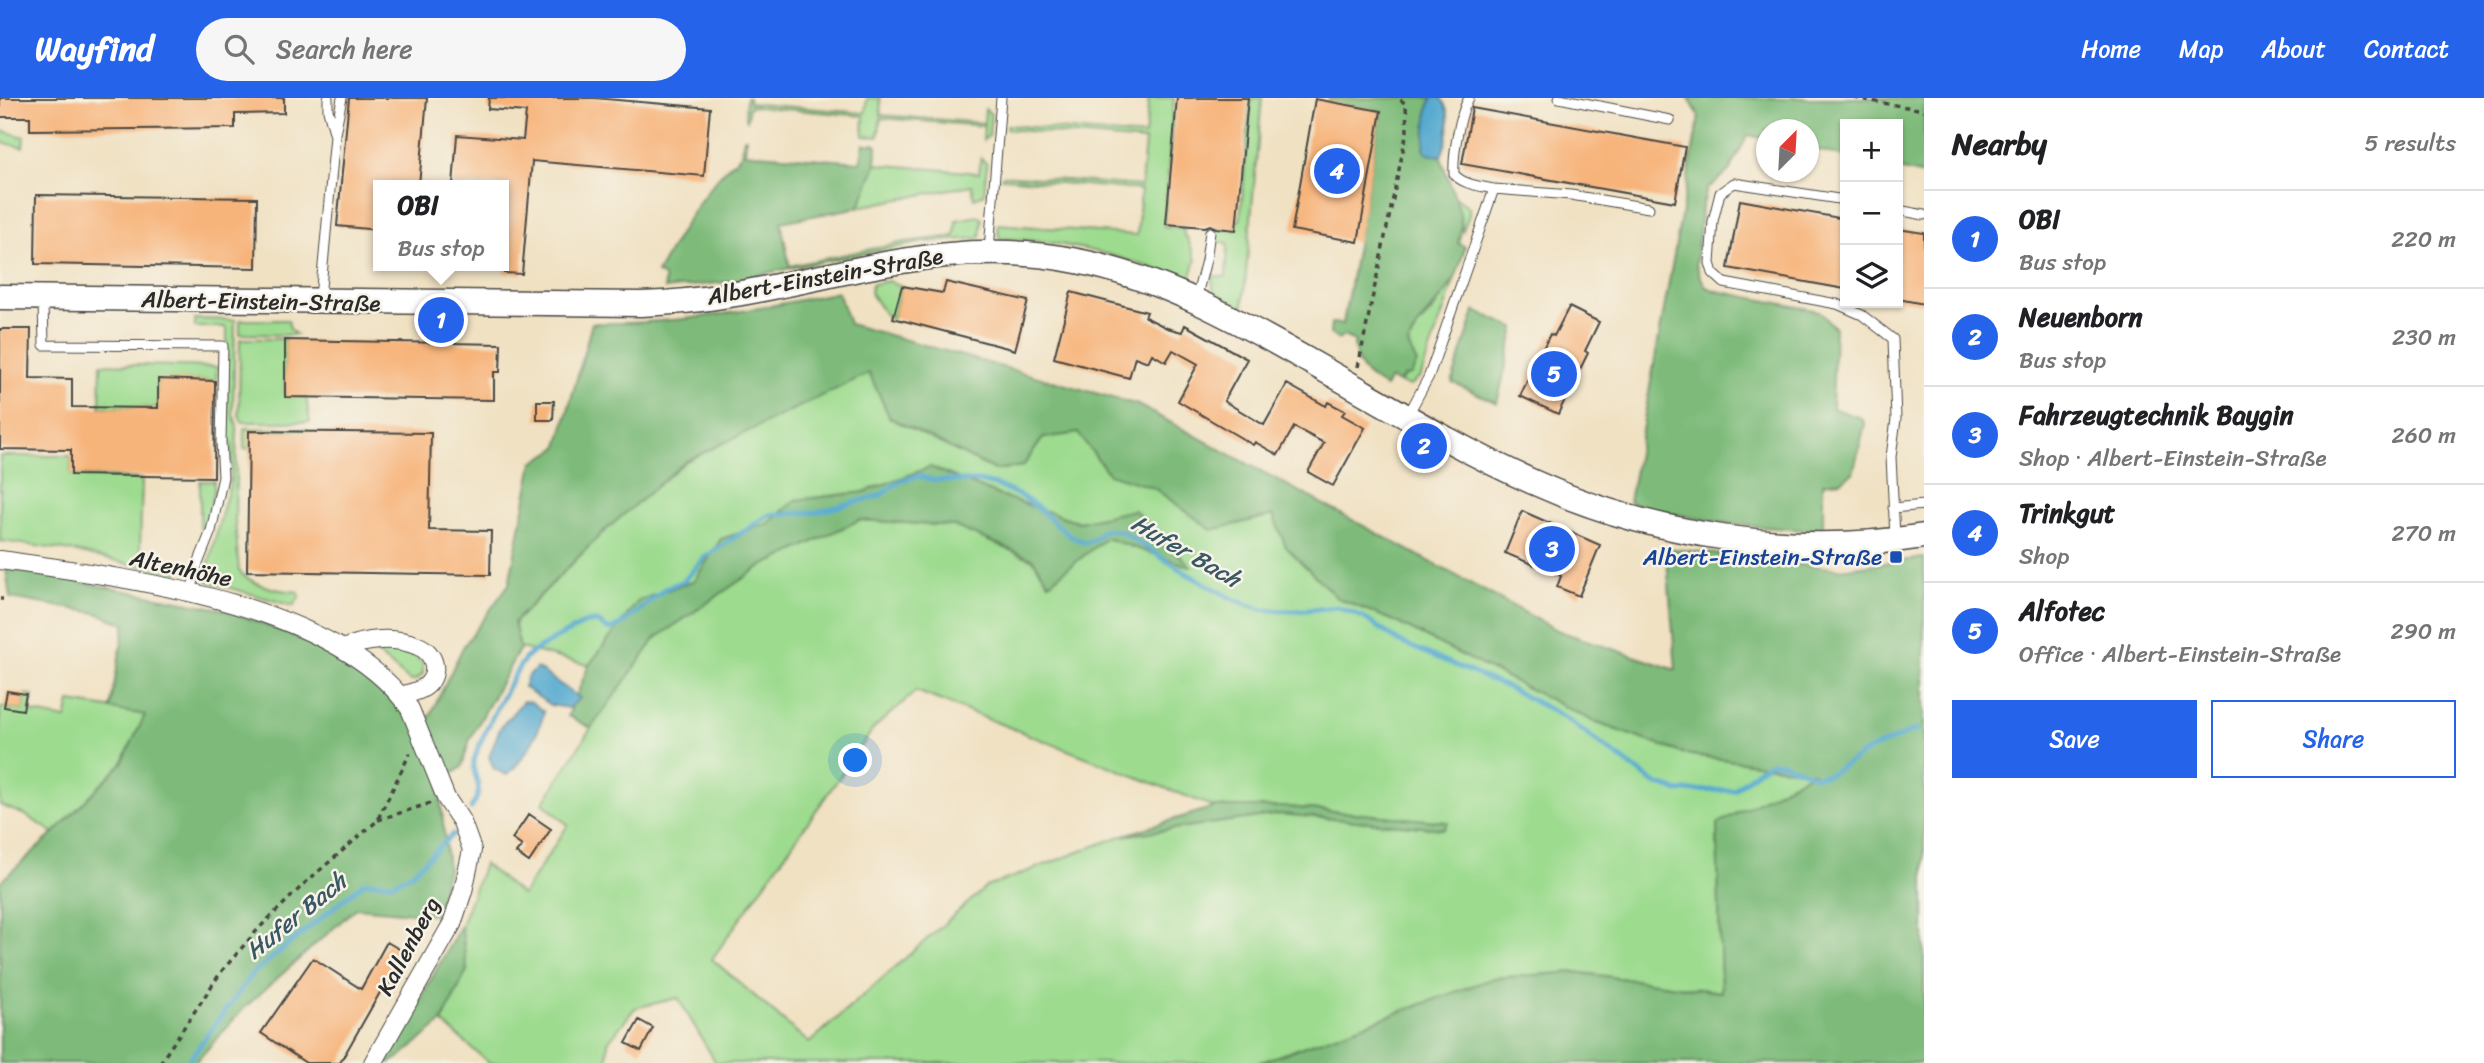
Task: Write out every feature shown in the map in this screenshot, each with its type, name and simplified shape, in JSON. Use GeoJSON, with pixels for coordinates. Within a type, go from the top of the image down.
{"type":"FeatureCollection","features":[{"type":"Feature","properties":{"kind":"street","name":"Albert-Einstein-Straße"},"geometry":{"type":"LineString","coordinates":[[0,297],[575,305],[662,303],[730,295],[939,254],[989,252],[1075,260],[1132,275],[1195,300],[1499,467],[1588,505],[1687,532],[1760,542],[1836,544],[1924,536]]}},
{"type":"Feature","properties":{"kind":"street","name":"Altenhöhe"},"geometry":{"type":"LineString","coordinates":[[0,561],[191,593],[274,617],[313,632],[376,671],[401,696],[420,732]]}},
{"type":"Feature","properties":{"kind":"street"},"geometry":{"type":"LineString","coordinates":[[343,649],[365,640],[386,640],[409,643],[427,651],[434,663],[432,678],[424,687],[401,696]]}},
{"type":"Feature","properties":{"kind":"street","name":"Kallenberg"},"geometry":{"type":"LineString","coordinates":[[373,1063],[452,923],[463,891],[472,850],[462,822],[446,798],[420,732]]}},
{"type":"Feature","properties":{"kind":"lane"},"geometry":{"type":"LineString","coordinates":[[328,98],[328,110],[335,136]]}},
{"type":"Feature","properties":{"kind":"lane"},"geometry":{"type":"LineString","coordinates":[[320,302],[335,136],[342,98]]}},
{"type":"Feature","properties":{"kind":"lane"},"geometry":{"type":"LineString","coordinates":[[989,252],[1001,98]]}},
{"type":"Feature","properties":{"kind":"lane"},"geometry":{"type":"LineString","coordinates":[[1469,98],[1464,107],[1454,164],[1454,174],[1458,179],[1494,189],[1571,195],[1649,208]]}},
{"type":"Feature","properties":{"kind":"lane"},"geometry":{"type":"LineString","coordinates":[[1559,98],[1670,120]]}},
{"type":"Feature","properties":{"kind":"lane"},"geometry":{"type":"LineString","coordinates":[[1840,199],[1734,183],[1724,188],[1716,201],[1710,264],[1713,274],[1724,283],[1837,304],[1862,315],[1893,339],[1896,419],[1891,457],[1895,540]]}},
{"type":"Feature","properties":{"kind":"lane"},"geometry":{"type":"LineString","coordinates":[[1407,417],[1429,376],[1494,189]]}},
{"type":"Feature","properties":{"kind":"lane"},"geometry":{"type":"LineString","coordinates":[[1903,211],[1924,215]]}},
{"type":"Feature","properties":{"kind":"lane"},"geometry":{"type":"LineString","coordinates":[[1195,300],[1206,260],[1210,232]]}},
{"type":"Feature","properties":{"kind":"lane"},"geometry":{"type":"LineString","coordinates":[[43,298],[44,345],[223,346],[223,477],[211,531],[197,566],[191,593]]}},
{"type":"Feature","properties":{"kind":"lane"},"geometry":{"type":"LineString","coordinates":[[1893,508],[1924,505]]}},
{"type":"Feature","properties":{"kind":"path"},"geometry":{"type":"LineString","coordinates":[[1354,386],[1408,131],[1406,104],[1398,98]]}},
{"type":"Feature","properties":{"kind":"path"},"geometry":{"type":"LineString","coordinates":[[1854,98],[1924,110]]}},
{"type":"Feature","properties":{"kind":"path"},"geometry":{"type":"LineString","coordinates":[[377,821],[420,732]]}},
{"type":"Feature","properties":{"kind":"path"},"geometry":{"type":"LineString","coordinates":[[160,1063],[221,972],[259,928],[305,883],[377,821],[446,798]]}},
{"type":"Feature","properties":{"kind":"green space"},"geometry":{"type":"Polygon","coordinates":[[[746,98],[749,98],[749,103],[865,113],[867,98],[880,98],[881,115],[984,123],[985,109],[991,114],[989,136],[983,140],[984,126],[881,118],[878,137],[863,136],[864,116],[749,106],[747,120],[746,98]]]}},
{"type":"Feature","properties":{"kind":"green space"},"geometry":{"type":"Polygon","coordinates":[[[1149,98],[1174,98],[1164,226],[1184,228],[1184,236],[1187,237],[1196,260],[1189,282],[1096,251],[1048,242],[999,238],[998,224],[1137,235],[1141,190],[1001,178],[1003,175],[1141,186],[1145,141],[1006,127],[1145,136],[1149,98]]]}},
{"type":"Feature","properties":{"kind":"green space"},"geometry":{"type":"Polygon","coordinates":[[[1251,98],[1262,98],[1243,306],[1240,307],[1214,293],[1212,278],[1226,277],[1228,243],[1215,241],[1216,228],[1236,230],[1237,220],[1240,220],[1251,98]]]}},
{"type":"Feature","properties":{"kind":"green space"},"geometry":{"type":"Polygon","coordinates":[[[1329,98],[1432,98],[1428,107],[1429,154],[1441,156],[1459,210],[1461,232],[1458,243],[1465,247],[1456,276],[1412,336],[1408,345],[1417,363],[1411,375],[1403,377],[1399,383],[1390,379],[1385,387],[1362,369],[1356,357],[1354,341],[1344,336],[1339,339],[1330,334],[1331,323],[1343,324],[1381,111],[1329,102],[1329,98]]]}},
{"type":"Feature","properties":{"kind":"green space"},"geometry":{"type":"Polygon","coordinates":[[[1689,98],[1924,98],[1924,175],[1903,170],[1903,119],[1840,119],[1840,156],[1819,150],[1819,119],[1756,119],[1756,137],[1748,135],[1729,171],[1707,189],[1701,212],[1696,264],[1706,287],[1819,311],[1835,328],[1832,408],[1861,418],[1865,424],[1853,473],[1841,481],[1823,483],[1823,530],[1725,523],[1629,502],[1699,117],[1689,98]]]}},
{"type":"Feature","properties":{"kind":"green space"},"geometry":{"type":"Polygon","coordinates":[[[0,130],[24,137],[23,147],[0,142],[0,130]]]}},
{"type":"Feature","properties":{"kind":"green space"},"geometry":{"type":"Polygon","coordinates":[[[744,138],[745,153],[860,162],[864,144],[874,144],[877,146],[876,164],[859,207],[781,222],[790,268],[727,282],[665,289],[664,277],[657,273],[704,195],[741,155],[744,138]]]}},
{"type":"Feature","properties":{"kind":"green space"},"geometry":{"type":"Polygon","coordinates":[[[981,158],[987,164],[984,194],[974,198],[972,185],[859,207],[876,164],[979,173],[981,158]]]}},
{"type":"Feature","properties":{"kind":"green space"},"geometry":{"type":"Polygon","coordinates":[[[1455,197],[1469,207],[1463,230],[1455,197]]]}},
{"type":"Feature","properties":{"kind":"green space"},"geometry":{"type":"Polygon","coordinates":[[[978,216],[982,219],[980,238],[924,242],[790,268],[789,266],[905,242],[955,236],[956,220],[978,216]]]}},
{"type":"Feature","properties":{"kind":"green space"},"geometry":{"type":"Polygon","coordinates":[[[1455,278],[1421,376],[1410,386],[1399,383],[1404,377],[1408,345],[1413,331],[1433,310],[1455,278]]]}},
{"type":"Feature","properties":{"kind":"green space"},"geometry":{"type":"Polygon","coordinates":[[[889,281],[902,286],[892,319],[886,316],[870,292],[872,284],[889,281]]]}},
{"type":"Feature","properties":{"kind":"green space"},"geometry":{"type":"Polygon","coordinates":[[[838,292],[849,324],[1138,405],[1559,631],[1676,670],[1666,548],[1839,569],[1924,558],[1924,1063],[1258,1063],[1494,978],[1575,972],[1721,992],[1717,824],[1813,772],[1685,754],[1597,723],[1392,620],[1337,598],[1286,547],[1273,515],[1212,530],[1154,488],[1109,474],[1078,433],[1043,438],[1023,466],[995,470],[890,418],[869,373],[686,461],[601,534],[514,622],[520,648],[470,739],[462,767],[439,784],[448,870],[435,915],[356,908],[243,1009],[195,1063],[0,1063],[0,882],[54,833],[122,763],[145,715],[110,709],[125,624],[96,613],[10,598],[6,568],[226,610],[308,641],[429,718],[463,647],[509,584],[533,463],[558,447],[592,323],[685,319],[777,305],[838,292]]]}},
{"type":"Feature","properties":{"kind":"green space"},"geometry":{"type":"Polygon","coordinates":[[[1475,311],[1515,328],[1497,403],[1452,382],[1475,311]]]}},
{"type":"Feature","properties":{"kind":"green space"},"geometry":{"type":"Polygon","coordinates":[[[195,319],[235,320],[233,414],[237,425],[235,520],[239,571],[259,584],[299,592],[299,598],[293,606],[206,581],[231,479],[232,445],[227,441],[227,331],[225,327],[195,327],[195,319]]]}},
{"type":"Feature","properties":{"kind":"green space"},"geometry":{"type":"Polygon","coordinates":[[[240,320],[288,320],[290,329],[296,335],[240,334],[240,320]]]}},
{"type":"Feature","properties":{"kind":"green space"},"geometry":{"type":"Polygon","coordinates":[[[240,339],[285,339],[285,396],[306,397],[310,422],[242,422],[239,415],[240,339]]]}},
{"type":"Feature","properties":{"kind":"green space"},"geometry":{"type":"Polygon","coordinates":[[[101,364],[217,367],[216,381],[158,380],[158,408],[100,407],[101,364]]]}},
{"type":"Feature","properties":{"kind":"green space"},"geometry":{"type":"Polygon","coordinates":[[[869,372],[890,418],[994,470],[1023,466],[1043,438],[1078,433],[1109,474],[1154,488],[1212,530],[1274,515],[1286,547],[1337,598],[1392,620],[1597,723],[1685,754],[1815,772],[1717,824],[1721,992],[1575,972],[1494,978],[1258,1063],[716,1063],[678,998],[635,1008],[608,1042],[607,1063],[489,1063],[442,1022],[467,970],[461,925],[484,864],[522,895],[568,825],[543,803],[591,728],[656,638],[758,568],[859,520],[954,526],[1033,560],[1049,583],[1106,538],[1190,566],[1134,510],[1079,522],[1001,496],[930,467],[864,492],[796,500],[767,524],[721,539],[694,581],[639,601],[589,665],[520,648],[514,623],[601,534],[686,461],[869,372]],[[916,691],[874,728],[712,959],[809,1043],[986,887],[1121,836],[1280,814],[1444,829],[1447,822],[1288,807],[1214,807],[916,691]]]}},
{"type":"Feature","properties":{"kind":"green space"},"geometry":{"type":"Polygon","coordinates":[[[244,428],[307,429],[307,435],[250,431],[249,449],[244,449],[244,428]]]}},
{"type":"Feature","properties":{"kind":"green space"},"geometry":{"type":"Polygon","coordinates":[[[0,456],[71,456],[71,475],[142,479],[140,548],[179,571],[178,575],[72,551],[0,541],[0,456]]]}},
{"type":"Feature","properties":{"kind":"green space"},"geometry":{"type":"Polygon","coordinates":[[[930,467],[1001,496],[1079,522],[1134,510],[1192,567],[1106,538],[1049,583],[1033,559],[954,526],[859,520],[758,568],[656,638],[591,728],[568,716],[589,665],[639,600],[694,581],[721,539],[767,524],[796,500],[864,492],[930,467]]]}},
{"type":"Feature","properties":{"kind":"green space"},"geometry":{"type":"Polygon","coordinates":[[[200,481],[214,481],[214,493],[204,530],[200,528],[200,481]]]}},
{"type":"Feature","properties":{"kind":"green space"},"geometry":{"type":"Polygon","coordinates":[[[372,649],[406,652],[423,664],[423,674],[410,681],[372,649]]]}},
{"type":"Feature","properties":{"kind":"green space"},"geometry":{"type":"Polygon","coordinates":[[[26,694],[33,695],[30,712],[66,719],[70,702],[146,714],[122,763],[54,833],[25,815],[0,805],[0,707],[23,710],[26,694]]]}},
{"type":"Feature","properties":{"kind":"green space"},"geometry":{"type":"Polygon","coordinates":[[[1214,807],[1288,807],[1448,822],[1444,829],[1280,814],[1121,836],[1214,807]]]}},
{"type":"Feature","properties":{"kind":"green space"},"geometry":{"type":"Polygon","coordinates":[[[461,925],[467,970],[442,1022],[401,1056],[385,1063],[461,925]]]}},
{"type":"Feature","properties":{"kind":"water"},"geometry":{"type":"Polygon","coordinates":[[[1432,98],[1441,98],[1447,112],[1448,134],[1441,156],[1429,154],[1424,150],[1428,107],[1432,98]]]}},
{"type":"Feature","properties":{"kind":"water"},"geometry":{"type":"Polygon","coordinates":[[[537,668],[580,698],[569,708],[550,705],[524,687],[527,677],[537,668]]]}},
{"type":"Feature","properties":{"kind":"water"},"geometry":{"type":"Polygon","coordinates":[[[523,701],[531,702],[544,712],[530,746],[507,775],[494,769],[489,757],[500,728],[523,701]]]}},
{"type":"Feature","properties":{"kind":"building"},"geometry":{"type":"Polygon","coordinates":[[[0,98],[284,98],[284,113],[235,114],[235,128],[30,130],[30,117],[0,117],[0,98]]]}},
{"type":"Feature","properties":{"kind":"building"},"geometry":{"type":"Polygon","coordinates":[[[349,98],[427,98],[419,180],[373,180],[373,230],[337,226],[349,98]]]}},
{"type":"Feature","properties":{"kind":"building"},"geometry":{"type":"Polygon","coordinates":[[[489,98],[594,98],[710,108],[704,176],[532,161],[522,274],[504,273],[509,271],[509,180],[453,180],[457,135],[523,140],[526,112],[488,109],[489,98]]]}},
{"type":"Feature","properties":{"kind":"building"},"geometry":{"type":"Polygon","coordinates":[[[1177,98],[1248,98],[1236,230],[1210,225],[1205,227],[1166,224],[1177,98]]]}},
{"type":"Feature","properties":{"kind":"building"},"geometry":{"type":"Polygon","coordinates":[[[1315,99],[1381,111],[1358,242],[1292,230],[1315,99]]]}},
{"type":"Feature","properties":{"kind":"building"},"geometry":{"type":"Polygon","coordinates":[[[1472,108],[1685,147],[1675,202],[1462,164],[1472,108]]]}},
{"type":"Feature","properties":{"kind":"building"},"geometry":{"type":"Polygon","coordinates":[[[36,195],[257,198],[256,268],[35,264],[36,195]]]}},
{"type":"Feature","properties":{"kind":"building"},"geometry":{"type":"Polygon","coordinates":[[[1740,200],[1840,218],[1840,288],[1728,268],[1740,200]]]}},
{"type":"Feature","properties":{"kind":"building"},"geometry":{"type":"Polygon","coordinates":[[[1903,230],[1924,233],[1924,304],[1903,300],[1903,230]]]}},
{"type":"Feature","properties":{"kind":"building"},"geometry":{"type":"Polygon","coordinates":[[[946,282],[1028,301],[1015,350],[893,318],[902,286],[943,293],[946,282]]]}},
{"type":"Feature","properties":{"kind":"building"},"geometry":{"type":"Polygon","coordinates":[[[1071,292],[1147,312],[1145,317],[1167,328],[1182,332],[1185,325],[1247,359],[1224,401],[1264,425],[1287,384],[1326,406],[1328,402],[1345,411],[1342,415],[1365,428],[1333,486],[1308,472],[1324,443],[1294,427],[1278,455],[1255,442],[1253,445],[1178,401],[1198,364],[1173,350],[1166,362],[1152,354],[1148,362],[1135,357],[1129,378],[1054,358],[1071,292]]]}},
{"type":"Feature","properties":{"kind":"building"},"geometry":{"type":"Polygon","coordinates":[[[1569,307],[1599,322],[1585,351],[1588,353],[1558,414],[1520,396],[1550,334],[1554,336],[1569,307]]]}},
{"type":"Feature","properties":{"kind":"building"},"geometry":{"type":"Polygon","coordinates":[[[0,329],[31,329],[30,378],[72,379],[72,407],[158,408],[158,379],[215,381],[214,477],[71,475],[71,450],[0,449],[0,329]]]}},
{"type":"Feature","properties":{"kind":"building"},"geometry":{"type":"Polygon","coordinates":[[[285,340],[501,344],[500,372],[494,372],[494,400],[285,397],[285,340]]]}},
{"type":"Feature","properties":{"kind":"building"},"geometry":{"type":"Polygon","coordinates":[[[537,401],[554,401],[553,420],[537,420],[537,401]]]}},
{"type":"Feature","properties":{"kind":"building"},"geometry":{"type":"Polygon","coordinates":[[[249,431],[431,433],[429,530],[491,531],[490,575],[247,571],[249,431]]]}},
{"type":"Feature","properties":{"kind":"building"},"geometry":{"type":"Polygon","coordinates":[[[1522,511],[1600,545],[1579,596],[1557,587],[1561,576],[1505,553],[1522,511]]]}},
{"type":"Feature","properties":{"kind":"building"},"geometry":{"type":"Polygon","coordinates":[[[7,691],[26,694],[23,710],[4,707],[7,691]]]}},
{"type":"Feature","properties":{"kind":"building"},"geometry":{"type":"Polygon","coordinates":[[[529,814],[551,829],[529,862],[516,853],[522,846],[512,839],[529,814]]]}},
{"type":"Feature","properties":{"kind":"building"},"geometry":{"type":"Polygon","coordinates":[[[387,942],[406,953],[340,1063],[306,1063],[261,1033],[313,958],[361,989],[387,942]]]}},
{"type":"Feature","properties":{"kind":"building"},"geometry":{"type":"Polygon","coordinates":[[[639,1020],[653,1028],[641,1051],[626,1043],[639,1020]]]}},
{"type":"Feature","properties":{"kind":"waterway","name":"Hufer Bach"},"geometry":{"type":"LineString","coordinates":[[471,808],[479,787],[474,768],[476,754],[515,675],[533,652],[587,622],[598,622],[609,630],[621,625],[666,588],[684,581],[705,557],[769,515],[817,512],[879,496],[902,480],[918,476],[934,480],[978,481],[996,485],[1021,496],[1070,536],[1086,543],[1096,538],[1103,530],[1121,531],[1184,572],[1235,600],[1264,610],[1296,611],[1338,607],[1363,617],[1400,642],[1509,688],[1562,716],[1656,784],[1678,791],[1734,790],[1772,762],[1784,763],[1815,776],[1830,774],[1869,750],[1918,729]]}},
{"type":"Feature","properties":{"kind":"waterway","name":"Hufer Bach"},"geometry":{"type":"LineString","coordinates":[[187,1063],[252,974],[365,882],[393,883],[411,874],[453,834]]}},
{"type":"Feature","properties":{"kind":"place","name":"Trinkgut"},"geometry":{"type":"Point","coordinates":[1337,171]}},
{"type":"Feature","properties":{"kind":"place","name":"OBI"},"geometry":{"type":"Point","coordinates":[441,320]}},
{"type":"Feature","properties":{"kind":"place","name":"Alfotec"},"geometry":{"type":"Point","coordinates":[1554,374]}},
{"type":"Feature","properties":{"kind":"place","name":"Neuenborn"},"geometry":{"type":"Point","coordinates":[1424,446]}},
{"type":"Feature","properties":{"kind":"place","name":"Fahrzeugtechnik Baygin"},"geometry":{"type":"Point","coordinates":[1552,549]}},
{"type":"Feature","properties":{"kind":"place","name":"Albert-Einstein-Straße"},"geometry":{"type":"Point","coordinates":[1896,557]}}]}
